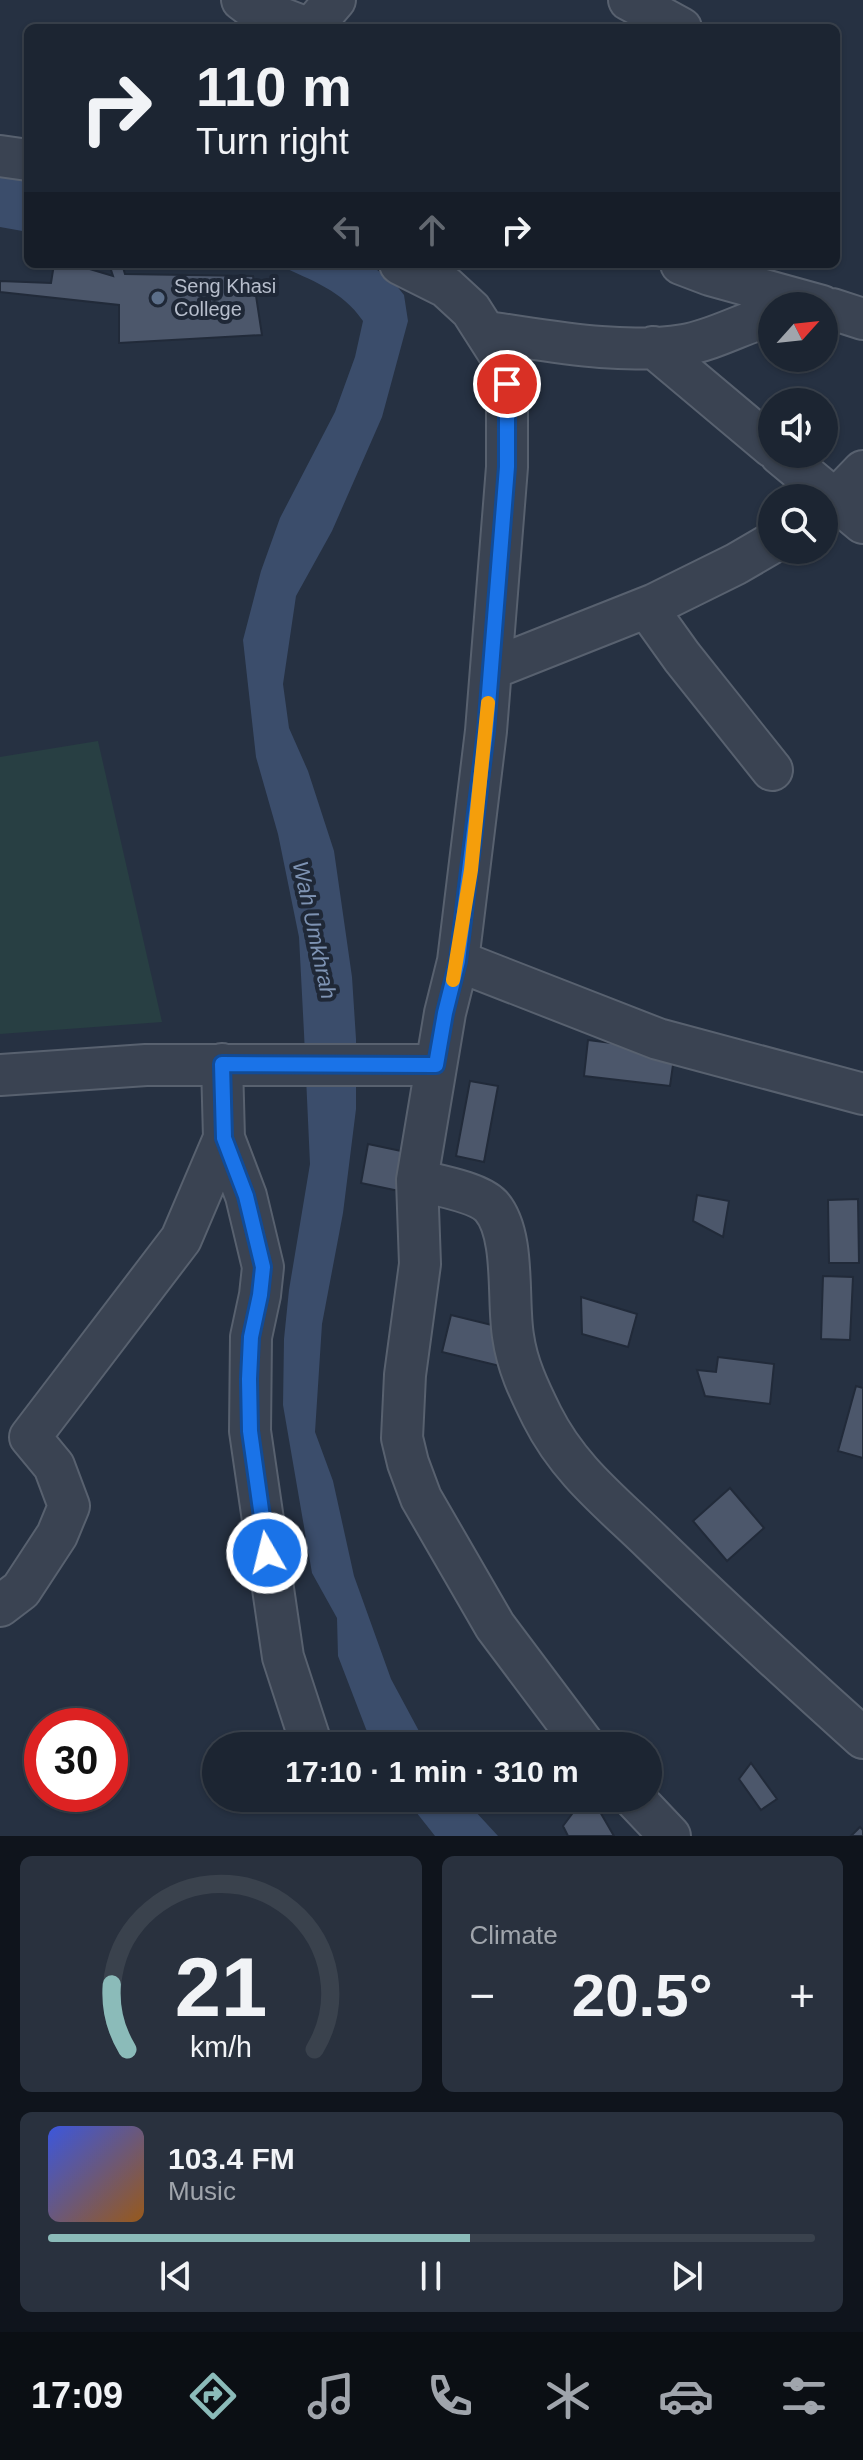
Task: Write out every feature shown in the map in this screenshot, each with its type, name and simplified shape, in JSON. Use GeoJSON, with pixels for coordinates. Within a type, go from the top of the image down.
{"type":"FeatureCollection","features":[{"type":"Feature","properties":{"kind":"street"},"geometry":{"type":"LineString","coordinates":[[242,0],[298,24]]}},
{"type":"Feature","properties":{"kind":"street"},"geometry":{"type":"LineString","coordinates":[[313,24],[335,0]]}},
{"type":"Feature","properties":{"kind":"street"},"geometry":{"type":"LineString","coordinates":[[629,0],[674,24]]}},
{"type":"Feature","properties":{"kind":"street"},"geometry":{"type":"LineString","coordinates":[[0,156],[24,159]]}},
{"type":"Feature","properties":{"kind":"street"},"geometry":{"type":"LineString","coordinates":[[408,268],[446,287],[471,310],[501,357],[507,384],[507,467],[473,855],[458,961],[445,1013],[417,1180],[420,1264],[405,1375],[402,1438],[421,1498],[495,1626],[574,1732]]}},
{"type":"Feature","properties":{"kind":"street"},"geometry":{"type":"LineString","coordinates":[[692,268],[770,292]]}},
{"type":"Feature","properties":{"kind":"street"},"geometry":{"type":"LineString","coordinates":[[487,332],[581,345],[653,347],[687,344],[758,320]]}},
{"type":"Feature","properties":{"kind":"street"},"geometry":{"type":"LineString","coordinates":[[653,347],[758,435]]}},
{"type":"Feature","properties":{"kind":"street"},"geometry":{"type":"LineString","coordinates":[[795,468],[841,510],[863,471]]}},
{"type":"Feature","properties":{"kind":"street"},"geometry":{"type":"LineString","coordinates":[[491,669],[647,608],[758,551]]}},
{"type":"Feature","properties":{"kind":"street"},"geometry":{"type":"LineString","coordinates":[[647,608],[772,770]]}},
{"type":"Feature","properties":{"kind":"street"},"geometry":{"type":"LineString","coordinates":[[458,961],[658,1039],[863,1094]]}},
{"type":"Feature","properties":{"kind":"street"},"geometry":{"type":"LineString","coordinates":[[222,1064],[224,1138],[246,1196],[263,1267],[251,1337],[250,1431],[283,1657],[307,1732]]}},
{"type":"Feature","properties":{"kind":"street"},"geometry":{"type":"LineString","coordinates":[[0,1075],[146,1065],[436,1065]]}},
{"type":"Feature","properties":{"kind":"street"},"geometry":{"type":"LineString","coordinates":[[0,1606],[21,1590],[57,1535],[69,1506],[54,1466],[30,1437],[181,1239],[224,1138]]}},
{"type":"Feature","properties":{"kind":"street"},"geometry":{"type":"LineString","coordinates":[[417,1180],[473,1196],[490,1204],[500,1219],[506,1247],[513,1337],[525,1382],[553,1438],[586,1480],[741,1628],[863,1738]]}},
{"type":"Feature","properties":{"kind":"street"},"geometry":{"type":"LineString","coordinates":[[647,1812],[670,1836]]}},
{"type":"Feature","properties":{"kind":"green space"},"geometry":{"type":"Polygon","coordinates":[[[98,741],[162,1022],[0,1034],[0,757],[98,741]]]}},
{"type":"Feature","properties":{"kind":"water"},"geometry":{"type":"Polygon","coordinates":[[[0,170],[24,174],[24,231],[0,227],[0,170]]]}},
{"type":"Feature","properties":{"kind":"water","name":"Wah Umkhrah"},"geometry":{"type":"Polygon","coordinates":[[[285,268],[374,268],[392,280],[404,295],[408,321],[382,417],[332,531],[296,596],[283,684],[289,728],[308,771],[334,851],[352,977],[356,1039],[356,1109],[343,1213],[322,1324],[315,1432],[333,1481],[354,1576],[391,1679],[419,1732],[368,1732],[366,1729],[338,1656],[337,1618],[312,1573],[283,1405],[284,1339],[289,1290],[310,1164],[299,937],[278,834],[256,757],[243,640],[261,571],[280,518],[335,412],[355,357],[363,321],[336,294],[285,268]]]}},
{"type":"Feature","properties":{"kind":"water"},"geometry":{"type":"Polygon","coordinates":[[[416,1812],[476,1812],[498,1836],[435,1836],[416,1812]]]}},
{"type":"Feature","properties":{"kind":"building","name":"Seng Khasi College"},"geometry":{"type":"Polygon","coordinates":[[[53,268],[86,268],[113,276],[110,268],[123,268],[125,274],[253,276],[262,335],[119,343],[119,305],[0,292],[0,281],[51,283],[53,268]]]}},
{"type":"Feature","properties":{"kind":"building"},"geometry":{"type":"Polygon","coordinates":[[[588,1040],[675,1051],[670,1086],[584,1076],[588,1040]]]}},
{"type":"Feature","properties":{"kind":"building"},"geometry":{"type":"Polygon","coordinates":[[[470,1081],[498,1086],[484,1162],[456,1156],[470,1081]]]}},
{"type":"Feature","properties":{"kind":"building"},"geometry":{"type":"Polygon","coordinates":[[[368,1144],[406,1152],[399,1191],[361,1183],[368,1144]]]}},
{"type":"Feature","properties":{"kind":"building"},"geometry":{"type":"Polygon","coordinates":[[[697,1195],[729,1201],[723,1237],[693,1221],[697,1195]]]}},
{"type":"Feature","properties":{"kind":"building"},"geometry":{"type":"Polygon","coordinates":[[[858,1199],[859,1263],[829,1263],[828,1200],[858,1199]]]}},
{"type":"Feature","properties":{"kind":"building"},"geometry":{"type":"Polygon","coordinates":[[[823,1276],[853,1277],[850,1340],[821,1339],[823,1276]]]}},
{"type":"Feature","properties":{"kind":"building"},"geometry":{"type":"Polygon","coordinates":[[[581,1297],[637,1314],[628,1347],[582,1334],[581,1297]]]}},
{"type":"Feature","properties":{"kind":"building"},"geometry":{"type":"Polygon","coordinates":[[[451,1315],[500,1327],[504,1367],[442,1352],[451,1315]]]}},
{"type":"Feature","properties":{"kind":"building"},"geometry":{"type":"Polygon","coordinates":[[[718,1357],[774,1364],[770,1404],[705,1396],[697,1370],[716,1372],[718,1357]]]}},
{"type":"Feature","properties":{"kind":"building"},"geometry":{"type":"Polygon","coordinates":[[[856,1386],[863,1388],[863,1458],[838,1451],[856,1386]]]}},
{"type":"Feature","properties":{"kind":"building"},"geometry":{"type":"Polygon","coordinates":[[[730,1488],[764,1528],[727,1561],[693,1521],[730,1488]]]}},
{"type":"Feature","properties":{"kind":"building"},"geometry":{"type":"Polygon","coordinates":[[[751,1763],[777,1799],[761,1810],[739,1779],[751,1763]]]}},
{"type":"Feature","properties":{"kind":"building"},"geometry":{"type":"Polygon","coordinates":[[[574,1812],[600,1812],[614,1836],[568,1836],[563,1826],[574,1812]]]}},
{"type":"Feature","properties":{"kind":"building"},"geometry":{"type":"Polygon","coordinates":[[[860,1827],[863,1836],[851,1836],[860,1827]]]}},
{"type":"Feature","properties":{"kind":"slow traffic"},"geometry":{"type":"LineString","coordinates":[[453,980],[471,870],[488,703]]}},
{"type":"Feature","properties":{"kind":"place","name":"Seng Khasi College"},"geometry":{"type":"Point","coordinates":[158,298]}},
{"type":"Feature","properties":{"kind":"route"},"geometry":{"type":"LineString","coordinates":[[267,1553],[250,1431],[249,1379],[251,1337],[263,1267],[246,1196],[224,1138],[222,1064],[436,1065],[458,961],[486,731],[507,467],[507,384]]}}]}
